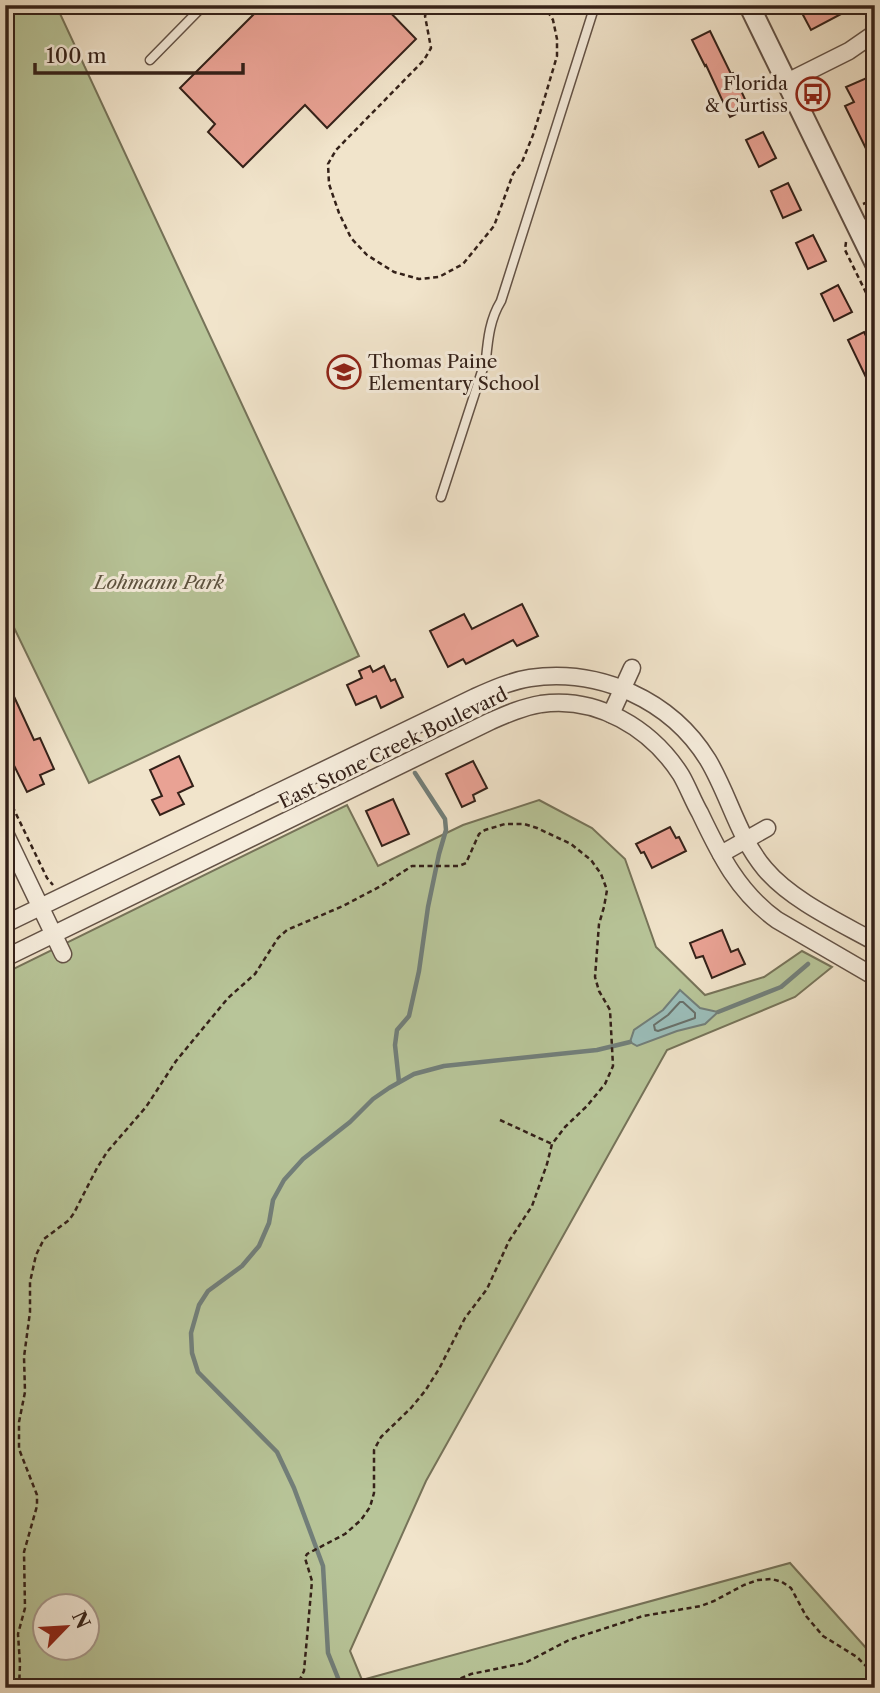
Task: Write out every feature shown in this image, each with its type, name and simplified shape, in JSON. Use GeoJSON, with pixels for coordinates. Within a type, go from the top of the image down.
{"type":"FeatureCollection","features":[{"type":"Feature","properties":{"kind":"street"},"geometry":{"type":"LineString","coordinates":[[749,5],[787,82],[867,227],[875,263]]}},
{"type":"Feature","properties":{"kind":"street"},"geometry":{"type":"LineString","coordinates":[[787,82],[849,51],[875,33]]}},
{"type":"Feature","properties":{"kind":"street"},"geometry":{"type":"LineString","coordinates":[[611,714],[632,668]]}},
{"type":"Feature","properties":{"kind":"street","name":"East Stone Creek Boulevard"},"geometry":{"type":"LineString","coordinates":[[5,924],[499,686],[551,676],[579,677],[622,688],[657,706],[682,728],[708,762],[746,840],[765,869],[792,894],[875,942]]}},
{"type":"Feature","properties":{"kind":"street","name":"East Stone Creek Boulevard"},"geometry":{"type":"LineString","coordinates":[[5,958],[491,721],[528,707],[554,703],[596,708],[611,714],[639,730],[656,744],[682,777],[733,876],[748,896],[777,920],[875,977]]}},
{"type":"Feature","properties":{"kind":"street"},"geometry":{"type":"LineString","coordinates":[[417,725],[430,751]]}},
{"type":"Feature","properties":{"kind":"street"},"geometry":{"type":"LineString","coordinates":[[721,854],[767,828]]}},
{"type":"Feature","properties":{"kind":"street"},"geometry":{"type":"LineString","coordinates":[[5,832],[62,954]]}},
{"type":"Feature","properties":{"kind":"lane"},"geometry":{"type":"LineString","coordinates":[[150,60],[204,5]]}},
{"type":"Feature","properties":{"kind":"lane"},"geometry":{"type":"LineString","coordinates":[[441,497],[486,359],[488,335],[494,313],[501,301],[595,5]]}},
{"type":"Feature","properties":{"kind":"path"},"geometry":{"type":"LineString","coordinates":[[429,5],[425,16],[431,48],[424,60],[336,150],[328,163],[329,184],[351,238],[367,255],[394,272],[419,279],[439,277],[463,264],[494,226],[513,174],[522,162],[533,135],[557,56],[553,20],[544,5]]}},
{"type":"Feature","properties":{"kind":"path"},"geometry":{"type":"LineString","coordinates":[[845,250],[875,311]]}},
{"type":"Feature","properties":{"kind":"path"},"geometry":{"type":"LineString","coordinates":[[5,791],[53,886]]}},
{"type":"Feature","properties":{"kind":"path"},"geometry":{"type":"LineString","coordinates":[[19,1688],[18,1634],[25,1608],[24,1552],[37,1506],[37,1495],[19,1449],[19,1422],[25,1392],[24,1357],[30,1312],[30,1282],[36,1255],[44,1239],[69,1220],[107,1152],[146,1107],[176,1060],[228,998],[254,974],[278,938],[287,930],[343,906],[412,866],[459,866],[466,863],[479,834],[505,824],[524,824],[571,844],[591,860],[601,874],[607,890],[599,924],[594,977],[610,1010],[613,1066],[605,1084],[552,1144],[531,1206],[509,1241],[487,1289],[465,1318],[439,1369],[411,1408],[381,1437],[374,1451],[370,1507],[361,1520],[345,1534],[307,1554],[305,1558],[312,1581],[304,1671],[296,1688]]}},
{"type":"Feature","properties":{"kind":"path"},"geometry":{"type":"LineString","coordinates":[[500,1120],[552,1144]]}},
{"type":"Feature","properties":{"kind":"path"},"geometry":{"type":"LineString","coordinates":[[437,1688],[471,1674],[525,1663],[569,1640],[643,1616],[701,1606],[744,1585],[772,1579],[791,1588],[806,1616],[823,1636],[857,1657],[875,1675]]}},
{"type":"Feature","properties":{"kind":"green space","name":"Lohmann Park"},"geometry":{"type":"Polygon","coordinates":[[[5,5],[56,5],[359,656],[89,783],[5,609],[5,5]]]}},
{"type":"Feature","properties":{"kind":"green space"},"geometry":{"type":"Polygon","coordinates":[[[539,800],[592,828],[625,859],[656,947],[705,995],[764,977],[802,951],[832,967],[795,997],[667,1050],[426,1481],[350,1651],[362,1680],[790,1563],[875,1658],[875,1688],[5,1688],[5,973],[347,805],[378,866],[463,825],[539,800]]]}},
{"type":"Feature","properties":{"kind":"water"},"geometry":{"type":"Polygon","coordinates":[[[680,990],[700,1008],[718,1012],[705,1024],[637,1046],[630,1042],[634,1030],[663,1010],[680,990]]]}},
{"type":"Feature","properties":{"kind":"building"},"geometry":{"type":"Polygon","coordinates":[[[263,5],[383,5],[416,39],[327,128],[305,105],[243,167],[208,132],[215,124],[180,88],[263,5]]]}},
{"type":"Feature","properties":{"kind":"building"},"geometry":{"type":"Polygon","coordinates":[[[805,5],[839,5],[843,13],[811,30],[802,13],[807,10],[805,5]]]}},
{"type":"Feature","properties":{"kind":"building"},"geometry":{"type":"Polygon","coordinates":[[[710,31],[749,108],[730,117],[692,40],[710,31]]]}},
{"type":"Feature","properties":{"kind":"building"},"geometry":{"type":"Polygon","coordinates":[[[869,77],[875,89],[875,167],[845,106],[854,102],[846,87],[869,77]]]}},
{"type":"Feature","properties":{"kind":"building"},"geometry":{"type":"Polygon","coordinates":[[[763,132],[776,158],[759,167],[746,140],[763,132]]]}},
{"type":"Feature","properties":{"kind":"building"},"geometry":{"type":"Polygon","coordinates":[[[788,183],[801,210],[783,218],[771,191],[788,183]]]}},
{"type":"Feature","properties":{"kind":"building"},"geometry":{"type":"Polygon","coordinates":[[[813,235],[826,261],[808,269],[796,243],[813,235]]]}},
{"type":"Feature","properties":{"kind":"building"},"geometry":{"type":"Polygon","coordinates":[[[838,285],[852,312],[834,321],[821,294],[838,285]]]}},
{"type":"Feature","properties":{"kind":"building"},"geometry":{"type":"Polygon","coordinates":[[[864,332],[875,354],[875,396],[848,340],[864,332]]]}},
{"type":"Feature","properties":{"kind":"building"},"geometry":{"type":"Polygon","coordinates":[[[522,604],[538,636],[517,646],[513,640],[466,664],[463,659],[448,667],[430,631],[464,614],[472,629],[522,604]]]}},
{"type":"Feature","properties":{"kind":"building"},"geometry":{"type":"Polygon","coordinates":[[[370,666],[373,672],[384,666],[391,681],[395,679],[403,697],[381,708],[376,696],[356,705],[347,685],[362,678],[359,671],[370,666]]]}},
{"type":"Feature","properties":{"kind":"building"},"geometry":{"type":"Polygon","coordinates":[[[5,677],[34,740],[40,738],[54,769],[40,775],[44,784],[27,792],[5,747],[5,677]]]}},
{"type":"Feature","properties":{"kind":"building"},"geometry":{"type":"Polygon","coordinates":[[[179,756],[193,786],[178,793],[184,804],[160,815],[152,800],[162,796],[150,770],[179,756]]]}},
{"type":"Feature","properties":{"kind":"building"},"geometry":{"type":"Polygon","coordinates":[[[473,761],[487,788],[473,795],[475,801],[462,807],[446,774],[473,761]]]}},
{"type":"Feature","properties":{"kind":"building"},"geometry":{"type":"Polygon","coordinates":[[[393,799],[409,834],[382,846],[366,811],[393,799]]]}},
{"type":"Feature","properties":{"kind":"building"},"geometry":{"type":"Polygon","coordinates":[[[670,827],[686,851],[652,868],[644,852],[641,853],[636,844],[670,827]]]}},
{"type":"Feature","properties":{"kind":"building"},"geometry":{"type":"Polygon","coordinates":[[[722,930],[731,952],[738,949],[745,964],[712,978],[703,956],[696,958],[690,943],[722,930]]]}},
{"type":"Feature","properties":{"kind":"waterway"},"geometry":{"type":"LineString","coordinates":[[399,1082],[395,1045],[397,1030],[409,1016],[419,971],[428,907],[446,830],[445,819],[415,773]]}},
{"type":"Feature","properties":{"kind":"waterway"},"geometry":{"type":"LineString","coordinates":[[718,1012],[781,987],[808,964]]}},
{"type":"Feature","properties":{"kind":"waterway"},"geometry":{"type":"LineString","coordinates":[[342,1688],[328,1653],[323,1566],[294,1488],[277,1452],[198,1372],[192,1353],[191,1333],[199,1305],[208,1291],[242,1266],[259,1246],[269,1223],[273,1200],[284,1180],[303,1159],[389,1088],[414,1074],[444,1066],[597,1050],[630,1042]]}},
{"type":"Feature","properties":{"kind":"place","name":"Florida & Curtiss"},"geometry":{"type":"Point","coordinates":[813,94]}},
{"type":"Feature","properties":{"kind":"place","name":"Thomas Paine Elementary School"},"geometry":{"type":"Point","coordinates":[344,372]}}]}
